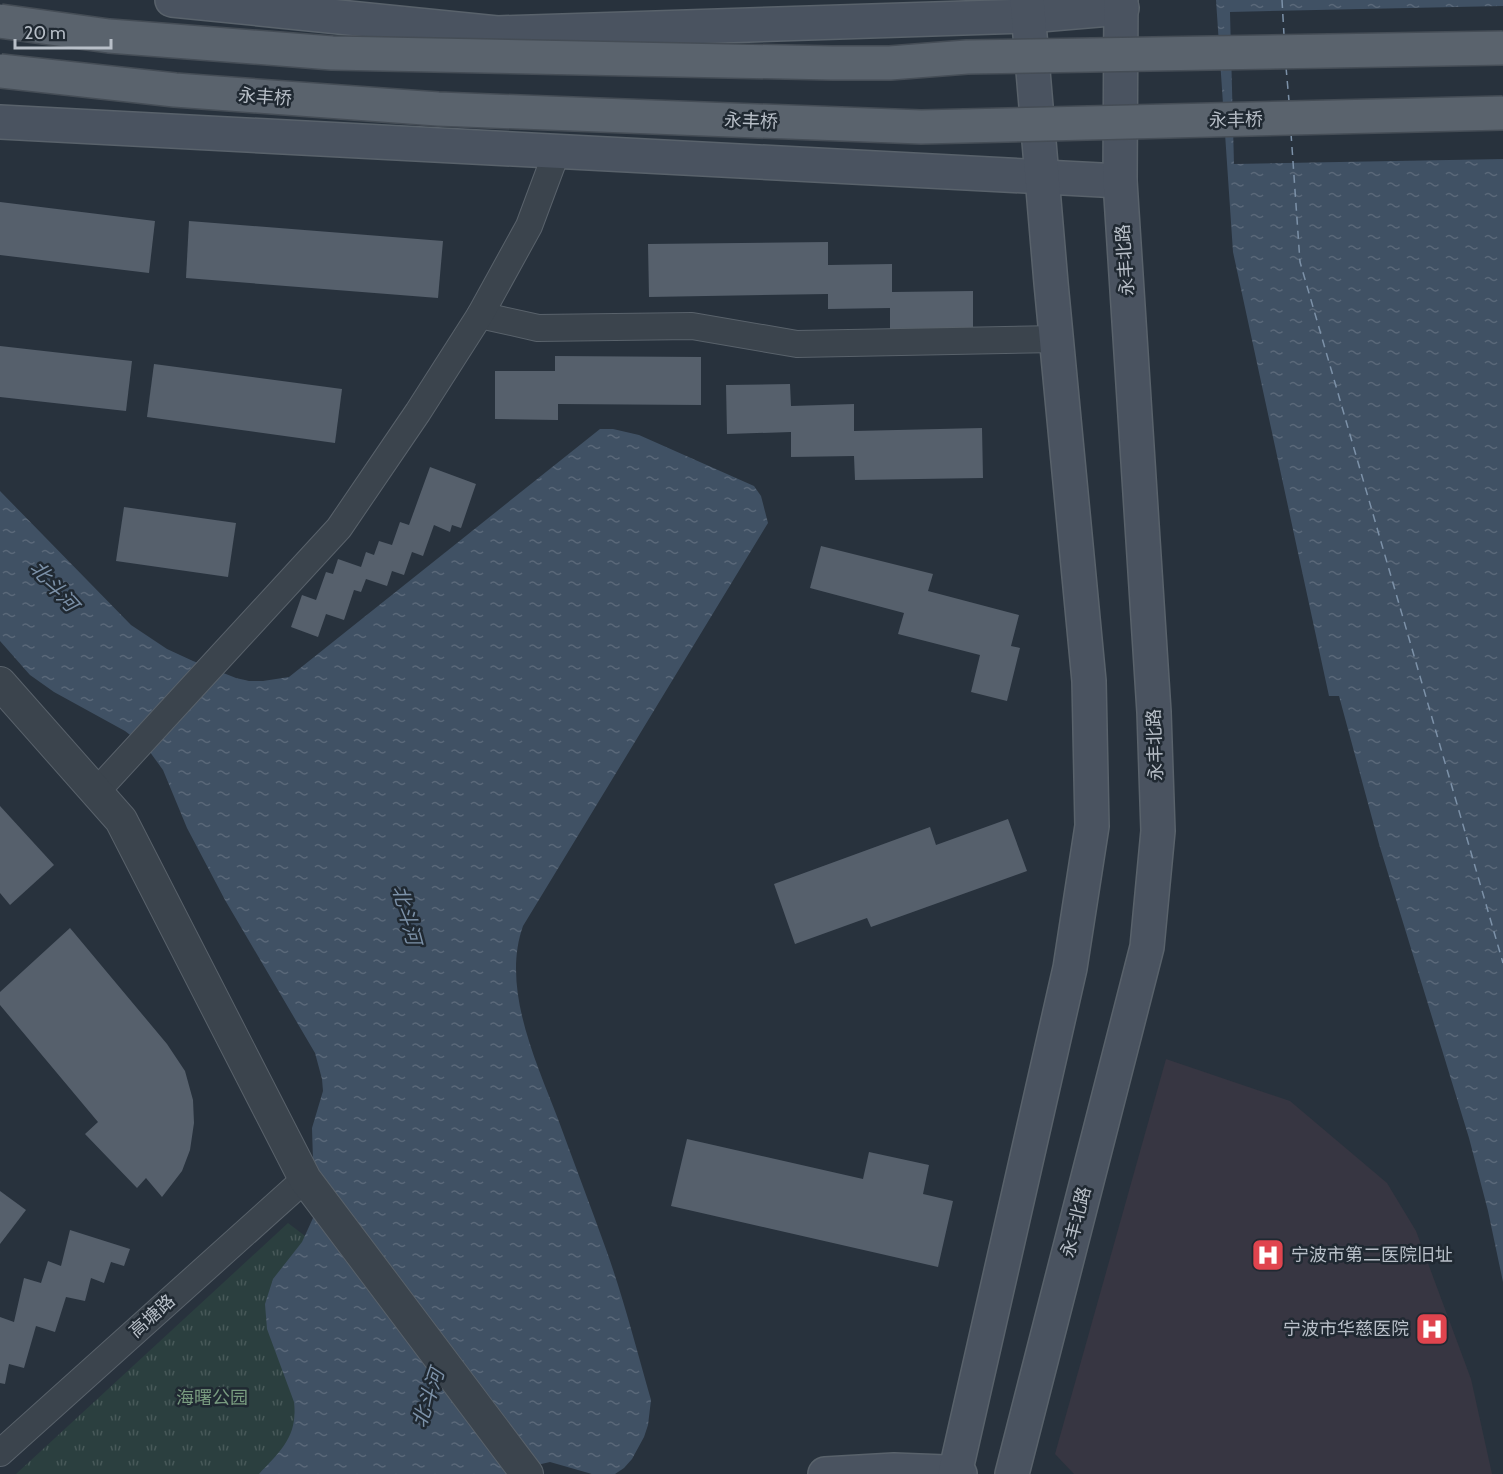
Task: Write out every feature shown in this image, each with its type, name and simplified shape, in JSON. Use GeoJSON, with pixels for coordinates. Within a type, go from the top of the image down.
{"type":"FeatureCollection","features":[{"type":"Feature","properties":{"kind":"main road"},"geometry":{"type":"LineString","coordinates":[[172,0],[497,33],[1122,4]]}},
{"type":"Feature","properties":{"kind":"main road","name":"永丰北路"},"geometry":{"type":"LineString","coordinates":[[1012,1474],[1147,947],[1158,831],[1154,712],[1120,181],[1122,4]]}},
{"type":"Feature","properties":{"kind":"main road"},"geometry":{"type":"LineString","coordinates":[[827,1474],[894,1470],[957,1474],[1070,968],[1092,826],[1089,681],[1027,8]]}},
{"type":"Feature","properties":{"kind":"main road"},"geometry":{"type":"LineString","coordinates":[[0,21],[109,36],[332,53],[820,63],[879,63],[967,57],[1503,48]]}},
{"type":"Feature","properties":{"kind":"main road","name":"永丰桥"},"geometry":{"type":"LineString","coordinates":[[0,70],[176,90],[438,109],[921,127],[1503,113]]}},
{"type":"Feature","properties":{"kind":"main road"},"geometry":{"type":"LineString","coordinates":[[0,123],[1120,181]]}},
{"type":"Feature","properties":{"kind":"street"},"geometry":{"type":"LineString","coordinates":[[96,792],[339,528],[418,412],[480,315],[529,226],[558,151]]}},
{"type":"Feature","properties":{"kind":"street"},"geometry":{"type":"LineString","coordinates":[[480,315],[538,328],[692,326],[797,344],[1057,339]]}},
{"type":"Feature","properties":{"kind":"street"},"geometry":{"type":"LineString","coordinates":[[0,683],[121,820],[305,1179],[527,1474]]}},
{"type":"Feature","properties":{"kind":"street","name":"高塘路"},"geometry":{"type":"LineString","coordinates":[[0,1453],[305,1179]]}},
{"type":"Feature","properties":{"kind":"shaded area","name":"宁波市第二医院旧址"},"geometry":{"type":"Polygon","coordinates":[[[1166,1059],[1290,1101],[1387,1183],[1416,1231],[1471,1379],[1492,1474],[1074,1474],[1055,1454],[1166,1059]]]}},
{"type":"Feature","properties":{"kind":"green space","name":"海曙公园"},"geometry":{"type":"Polygon","coordinates":[[[288,1223],[309,1239],[305,1432],[274,1474],[16,1474],[288,1223]]]}},
{"type":"Feature","properties":{"kind":"water"},"geometry":{"type":"Polygon","coordinates":[[[1216,0],[1503,0],[1503,1282],[1469,1138],[1379,844],[1339,696],[1329,696],[1233,252],[1216,0]]]}},
{"type":"Feature","properties":{"kind":"water","name":"北斗河"},"geometry":{"type":"Polygon","coordinates":[[[600,429],[613,429],[639,435],[754,486],[761,496],[768,523],[523,926],[517,950],[516,974],[524,1024],[531,1049],[619,1288],[651,1400],[648,1425],[632,1459],[615,1474],[592,1474],[550,1462],[537,1465],[526,1474],[259,1474],[286,1442],[295,1414],[294,1402],[267,1329],[265,1304],[273,1279],[302,1242],[313,1218],[312,1128],[323,1091],[322,1079],[315,1053],[225,900],[187,828],[163,770],[147,748],[125,731],[54,692],[30,675],[0,641],[0,491],[131,625],[167,649],[193,661],[236,678],[263,681],[289,677],[600,429]]]}},
{"type":"Feature","properties":{"kind":"pier"},"geometry":{"type":"Polygon","coordinates":[[[1503,6],[1503,159],[1234,164],[1230,12],[1503,6]]]}},
{"type":"Feature","properties":{"kind":"building"},"geometry":{"type":"Polygon","coordinates":[[[0,202],[155,221],[149,273],[0,255],[0,202]]]}},
{"type":"Feature","properties":{"kind":"building"},"geometry":{"type":"Polygon","coordinates":[[[189,221],[443,241],[438,298],[186,278],[189,221]]]}},
{"type":"Feature","properties":{"kind":"building"},"geometry":{"type":"Polygon","coordinates":[[[828,242],[828,265],[892,264],[892,292],[973,291],[973,330],[890,331],[890,308],[828,309],[828,294],[649,297],[648,244],[828,242]]]}},
{"type":"Feature","properties":{"kind":"building"},"geometry":{"type":"Polygon","coordinates":[[[0,346],[132,361],[126,411],[0,397],[0,346]]]}},
{"type":"Feature","properties":{"kind":"building"},"geometry":{"type":"Polygon","coordinates":[[[555,356],[701,357],[701,405],[558,404],[558,420],[495,419],[495,371],[555,371],[555,356]]]}},
{"type":"Feature","properties":{"kind":"building"},"geometry":{"type":"Polygon","coordinates":[[[154,364],[342,389],[335,443],[147,417],[154,364]]]}},
{"type":"Feature","properties":{"kind":"building"},"geometry":{"type":"Polygon","coordinates":[[[790,384],[791,406],[854,404],[854,431],[982,428],[983,478],[855,480],[854,456],[791,457],[791,432],[727,434],[726,385],[790,384]]]}},
{"type":"Feature","properties":{"kind":"building"},"geometry":{"type":"Polygon","coordinates":[[[430,467],[476,484],[461,528],[452,525],[450,532],[434,525],[423,556],[412,552],[404,575],[392,571],[387,586],[366,579],[361,592],[354,590],[344,620],[326,614],[318,637],[291,627],[302,595],[316,600],[326,572],[333,574],[338,559],[361,567],[366,552],[374,555],[379,541],[392,545],[400,522],[409,525],[430,467]]]}},
{"type":"Feature","properties":{"kind":"building"},"geometry":{"type":"Polygon","coordinates":[[[124,507],[236,523],[228,577],[116,561],[124,507]]]}},
{"type":"Feature","properties":{"kind":"building"},"geometry":{"type":"Polygon","coordinates":[[[821,546],[933,574],[928,591],[1019,615],[1011,646],[1020,648],[1007,701],[971,692],[980,655],[898,634],[904,613],[810,588],[821,546]]]}},
{"type":"Feature","properties":{"kind":"building"},"geometry":{"type":"Polygon","coordinates":[[[0,806],[54,865],[10,905],[0,893],[0,806]]]}},
{"type":"Feature","properties":{"kind":"building"},"geometry":{"type":"Polygon","coordinates":[[[1008,819],[1027,871],[871,927],[867,918],[795,944],[774,884],[930,827],[936,845],[1008,819]]]}},
{"type":"Feature","properties":{"kind":"building"},"geometry":{"type":"Polygon","coordinates":[[[70,928],[167,1044],[185,1071],[193,1100],[194,1123],[190,1150],[182,1171],[162,1197],[146,1178],[137,1188],[85,1134],[98,1122],[0,1005],[0,992],[70,928]]]}},
{"type":"Feature","properties":{"kind":"building"},"geometry":{"type":"Polygon","coordinates":[[[687,1139],[863,1179],[869,1152],[929,1165],[923,1194],[953,1201],[938,1267],[671,1206],[687,1139]]]}},
{"type":"Feature","properties":{"kind":"building"},"geometry":{"type":"Polygon","coordinates":[[[0,1191],[26,1210],[0,1244],[0,1191]]]}},
{"type":"Feature","properties":{"kind":"building"},"geometry":{"type":"Polygon","coordinates":[[[70,1230],[130,1249],[124,1266],[111,1262],[104,1283],[91,1278],[85,1301],[66,1297],[55,1332],[36,1326],[24,1368],[9,1364],[5,1384],[0,1383],[0,1317],[14,1322],[24,1278],[41,1283],[48,1261],[61,1266],[70,1230]]]}},
{"type":"Feature","properties":{"kind":"ferry route"},"geometry":{"type":"LineString","coordinates":[[1282,0],[1284,35]]}},
{"type":"Feature","properties":{"kind":"ferry route"},"geometry":{"type":"LineString","coordinates":[[1286,67],[1289,101]]}},
{"type":"Feature","properties":{"kind":"ferry route"},"geometry":{"type":"LineString","coordinates":[[1291,133],[1300,262],[1503,963]]}},
{"type":"Feature","properties":{"kind":"place","name":"宁波市第二医院旧址"},"geometry":{"type":"Point","coordinates":[1268,1255]}},
{"type":"Feature","properties":{"kind":"place","name":"宁波市华慈医院"},"geometry":{"type":"Point","coordinates":[1432,1329]}}]}
